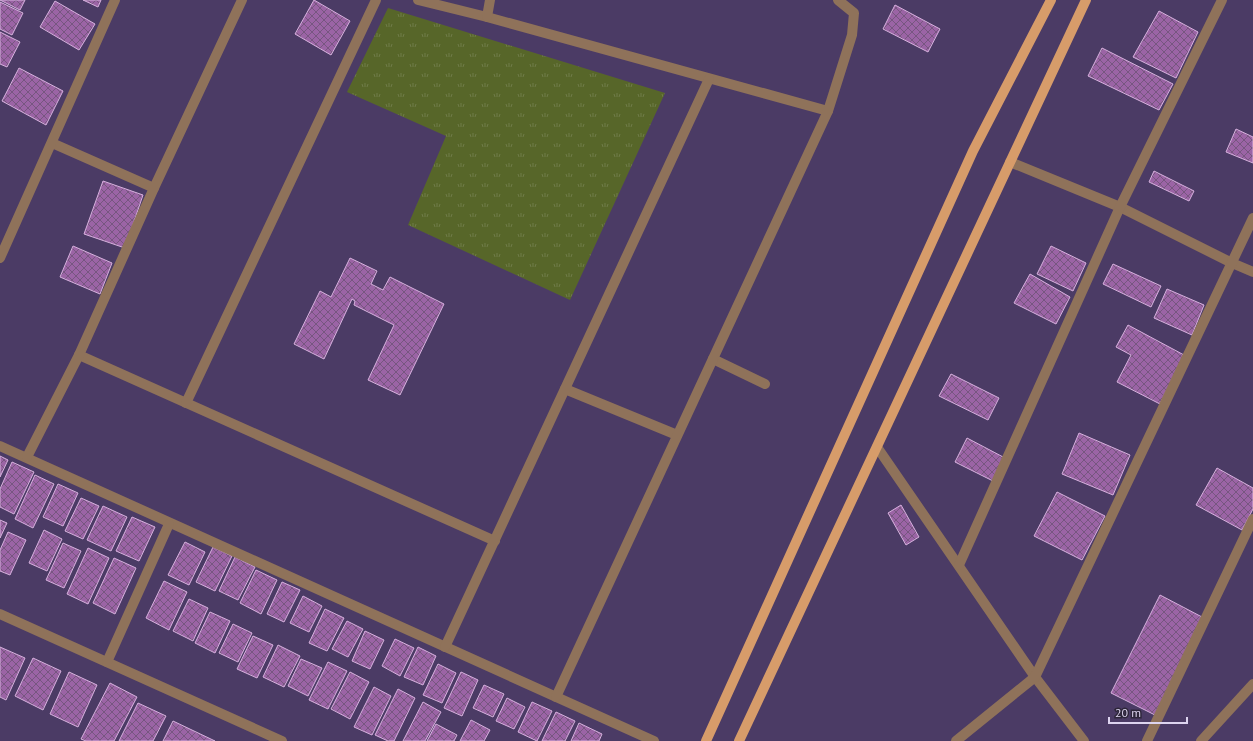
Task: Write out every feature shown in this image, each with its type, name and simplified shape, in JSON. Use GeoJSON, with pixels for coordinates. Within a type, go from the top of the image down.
{"type":"FeatureCollection","features":[{"type":"Feature","properties":{"kind":"main road"},"geometry":{"type":"LineString","coordinates":[[706,741],[973,151],[1051,0]]}},
{"type":"Feature","properties":{"kind":"main road"},"geometry":{"type":"LineString","coordinates":[[739,741],[1086,0]]}},
{"type":"Feature","properties":{"kind":"street"},"geometry":{"type":"LineString","coordinates":[[0,258],[115,0]]}},
{"type":"Feature","properties":{"kind":"street"},"geometry":{"type":"LineString","coordinates":[[27,457],[80,355],[154,188],[242,0]]}},
{"type":"Feature","properties":{"kind":"street"},"geometry":{"type":"LineString","coordinates":[[186,403],[376,0]]}},
{"type":"Feature","properties":{"kind":"street"},"geometry":{"type":"LineString","coordinates":[[418,0],[487,17],[828,111]]}},
{"type":"Feature","properties":{"kind":"street"},"geometry":{"type":"LineString","coordinates":[[487,17],[490,0]]}},
{"type":"Feature","properties":{"kind":"street"},"geometry":{"type":"LineString","coordinates":[[556,696],[828,111],[852,35],[854,13],[838,0]]}},
{"type":"Feature","properties":{"kind":"street"},"geometry":{"type":"LineString","coordinates":[[959,565],[1120,207],[1222,0]]}},
{"type":"Feature","properties":{"kind":"street"},"geometry":{"type":"LineString","coordinates":[[445,647],[709,79]]}},
{"type":"Feature","properties":{"kind":"street"},"geometry":{"type":"LineString","coordinates":[[52,143],[154,188]]}},
{"type":"Feature","properties":{"kind":"street"},"geometry":{"type":"LineString","coordinates":[[1010,162],[1120,207],[1253,272]]}},
{"type":"Feature","properties":{"kind":"street"},"geometry":{"type":"LineString","coordinates":[[956,741],[1036,677],[1253,218]]}},
{"type":"Feature","properties":{"kind":"street"},"geometry":{"type":"LineString","coordinates":[[80,355],[494,541]]}},
{"type":"Feature","properties":{"kind":"street"},"geometry":{"type":"LineString","coordinates":[[713,359],[765,384]]}},
{"type":"Feature","properties":{"kind":"street"},"geometry":{"type":"LineString","coordinates":[[565,389],[677,435]]}},
{"type":"Feature","properties":{"kind":"street"},"geometry":{"type":"LineString","coordinates":[[0,446],[27,457],[169,524],[654,741]]}},
{"type":"Feature","properties":{"kind":"street"},"geometry":{"type":"LineString","coordinates":[[877,447],[1036,677],[1084,741]]}},
{"type":"Feature","properties":{"kind":"street"},"geometry":{"type":"LineString","coordinates":[[1147,741],[1253,519]]}},
{"type":"Feature","properties":{"kind":"street"},"geometry":{"type":"LineString","coordinates":[[108,662],[169,524]]}},
{"type":"Feature","properties":{"kind":"street"},"geometry":{"type":"LineString","coordinates":[[0,614],[282,741]]}},
{"type":"Feature","properties":{"kind":"street"},"geometry":{"type":"LineString","coordinates":[[1201,741],[1253,684]]}},
{"type":"Feature","properties":{"kind":"green space"},"geometry":{"type":"Polygon","coordinates":[[[388,8],[665,93],[570,300],[408,225],[446,136],[347,92],[388,8]]]}},
{"type":"Feature","properties":{"kind":"building"},"geometry":{"type":"Polygon","coordinates":[[[0,0],[25,0],[20,10],[0,0]]]}},
{"type":"Feature","properties":{"kind":"building"},"geometry":{"type":"Polygon","coordinates":[[[83,0],[101,0],[98,7],[83,0]]]}},
{"type":"Feature","properties":{"kind":"building"},"geometry":{"type":"Polygon","coordinates":[[[314,0],[350,21],[331,55],[295,34],[314,0]]]}},
{"type":"Feature","properties":{"kind":"building"},"geometry":{"type":"Polygon","coordinates":[[[55,1],[95,24],[79,50],[40,27],[55,1]]]}},
{"type":"Feature","properties":{"kind":"building"},"geometry":{"type":"Polygon","coordinates":[[[0,2],[23,13],[12,35],[0,29],[0,2]]]}},
{"type":"Feature","properties":{"kind":"building"},"geometry":{"type":"Polygon","coordinates":[[[895,5],[940,29],[928,52],[883,29],[895,5]]]}},
{"type":"Feature","properties":{"kind":"building"},"geometry":{"type":"Polygon","coordinates":[[[1159,11],[1198,32],[1176,78],[1133,57],[1159,11]]]}},
{"type":"Feature","properties":{"kind":"building"},"geometry":{"type":"Polygon","coordinates":[[[0,32],[20,42],[7,67],[0,64],[0,32]]]}},
{"type":"Feature","properties":{"kind":"building"},"geometry":{"type":"Polygon","coordinates":[[[1102,48],[1173,84],[1159,110],[1088,76],[1102,48]]]}},
{"type":"Feature","properties":{"kind":"building"},"geometry":{"type":"Polygon","coordinates":[[[19,68],[63,91],[46,125],[2,101],[19,68]]]}},
{"type":"Feature","properties":{"kind":"building"},"geometry":{"type":"Polygon","coordinates":[[[1236,129],[1253,137],[1253,163],[1226,152],[1236,129]]]}},
{"type":"Feature","properties":{"kind":"building"},"geometry":{"type":"Polygon","coordinates":[[[1154,171],[1194,191],[1189,201],[1149,182],[1154,171]]]}},
{"type":"Feature","properties":{"kind":"building"},"geometry":{"type":"Polygon","coordinates":[[[103,181],[143,195],[125,248],[84,234],[103,181]]]}},
{"type":"Feature","properties":{"kind":"building"},"geometry":{"type":"Polygon","coordinates":[[[73,246],[112,263],[100,294],[60,277],[73,246]]]}},
{"type":"Feature","properties":{"kind":"building"},"geometry":{"type":"Polygon","coordinates":[[[1051,246],[1086,263],[1073,291],[1037,274],[1051,246]]]}},
{"type":"Feature","properties":{"kind":"building"},"geometry":{"type":"Polygon","coordinates":[[[350,258],[377,271],[371,284],[383,290],[390,277],[444,304],[400,395],[368,380],[394,325],[354,305],[355,301],[352,299],[324,359],[294,344],[320,291],[331,297],[350,258]]]}},
{"type":"Feature","properties":{"kind":"building"},"geometry":{"type":"Polygon","coordinates":[[[1113,264],[1161,286],[1151,307],[1103,284],[1113,264]]]}},
{"type":"Feature","properties":{"kind":"building"},"geometry":{"type":"Polygon","coordinates":[[[1030,274],[1070,297],[1056,324],[1014,303],[1030,274]]]}},
{"type":"Feature","properties":{"kind":"building"},"geometry":{"type":"Polygon","coordinates":[[[1167,289],[1204,305],[1192,335],[1154,318],[1167,289]]]}},
{"type":"Feature","properties":{"kind":"building"},"geometry":{"type":"Polygon","coordinates":[[[1128,325],[1184,355],[1160,404],[1117,382],[1131,355],[1116,347],[1128,325]]]}},
{"type":"Feature","properties":{"kind":"building"},"geometry":{"type":"Polygon","coordinates":[[[951,374],[999,398],[988,420],[939,396],[951,374]]]}},
{"type":"Feature","properties":{"kind":"building"},"geometry":{"type":"Polygon","coordinates":[[[1079,433],[1130,455],[1113,495],[1062,474],[1079,433]]]}},
{"type":"Feature","properties":{"kind":"building"},"geometry":{"type":"Polygon","coordinates":[[[967,438],[1005,458],[993,481],[955,462],[967,438]]]}},
{"type":"Feature","properties":{"kind":"building"},"geometry":{"type":"Polygon","coordinates":[[[0,456],[8,460],[0,477],[0,456]]]}},
{"type":"Feature","properties":{"kind":"building"},"geometry":{"type":"Polygon","coordinates":[[[12,462],[34,472],[14,514],[0,507],[0,489],[12,462]]]}},
{"type":"Feature","properties":{"kind":"building"},"geometry":{"type":"Polygon","coordinates":[[[1217,468],[1253,488],[1253,509],[1242,530],[1196,505],[1217,468]]]}},
{"type":"Feature","properties":{"kind":"building"},"geometry":{"type":"Polygon","coordinates":[[[35,475],[54,484],[33,528],[15,519],[35,475]]]}},
{"type":"Feature","properties":{"kind":"building"},"geometry":{"type":"Polygon","coordinates":[[[58,484],[78,493],[63,526],[43,517],[58,484]]]}},
{"type":"Feature","properties":{"kind":"building"},"geometry":{"type":"Polygon","coordinates":[[[1057,492],[1105,516],[1082,560],[1034,536],[1057,492]]]}},
{"type":"Feature","properties":{"kind":"building"},"geometry":{"type":"Polygon","coordinates":[[[81,498],[99,506],[83,539],[65,531],[81,498]]]}},
{"type":"Feature","properties":{"kind":"building"},"geometry":{"type":"Polygon","coordinates":[[[901,505],[919,537],[906,545],[888,513],[901,505]]]}},
{"type":"Feature","properties":{"kind":"building"},"geometry":{"type":"Polygon","coordinates":[[[103,506],[127,517],[111,551],[87,540],[103,506]]]}},
{"type":"Feature","properties":{"kind":"building"},"geometry":{"type":"Polygon","coordinates":[[[132,517],[155,527],[139,561],[116,551],[132,517]]]}},
{"type":"Feature","properties":{"kind":"building"},"geometry":{"type":"Polygon","coordinates":[[[0,520],[7,523],[0,538],[0,520]]]}},
{"type":"Feature","properties":{"kind":"building"},"geometry":{"type":"Polygon","coordinates":[[[44,530],[62,539],[47,571],[29,563],[44,530]]]}},
{"type":"Feature","properties":{"kind":"building"},"geometry":{"type":"Polygon","coordinates":[[[8,532],[26,540],[10,575],[0,571],[0,550],[8,532]]]}},
{"type":"Feature","properties":{"kind":"building"},"geometry":{"type":"Polygon","coordinates":[[[185,542],[205,552],[189,585],[168,575],[185,542]]]}},
{"type":"Feature","properties":{"kind":"building"},"geometry":{"type":"Polygon","coordinates":[[[63,543],[81,551],[64,588],[46,580],[63,543]]]}},
{"type":"Feature","properties":{"kind":"building"},"geometry":{"type":"Polygon","coordinates":[[[213,547],[232,556],[215,591],[196,582],[213,547]]]}},
{"type":"Feature","properties":{"kind":"building"},"geometry":{"type":"Polygon","coordinates":[[[88,548],[109,558],[88,604],[67,594],[88,548]]]}},
{"type":"Feature","properties":{"kind":"building"},"geometry":{"type":"Polygon","coordinates":[[[235,557],[255,567],[238,600],[219,591],[235,557]]]}},
{"type":"Feature","properties":{"kind":"building"},"geometry":{"type":"Polygon","coordinates":[[[114,558],[136,568],[115,614],[93,603],[114,558]]]}},
{"type":"Feature","properties":{"kind":"building"},"geometry":{"type":"Polygon","coordinates":[[[256,570],[277,580],[261,614],[240,603],[256,570]]]}},
{"type":"Feature","properties":{"kind":"building"},"geometry":{"type":"Polygon","coordinates":[[[164,581],[187,592],[169,630],[146,618],[164,581]]]}},
{"type":"Feature","properties":{"kind":"building"},"geometry":{"type":"Polygon","coordinates":[[[282,582],[300,590],[284,622],[267,614],[282,582]]]}},
{"type":"Feature","properties":{"kind":"building"},"geometry":{"type":"Polygon","coordinates":[[[1160,595],[1202,617],[1155,715],[1111,693],[1160,595]]]}},
{"type":"Feature","properties":{"kind":"building"},"geometry":{"type":"Polygon","coordinates":[[[303,596],[322,606],[309,632],[290,623],[303,596]]]}},
{"type":"Feature","properties":{"kind":"building"},"geometry":{"type":"Polygon","coordinates":[[[189,599],[208,608],[193,641],[173,631],[189,599]]]}},
{"type":"Feature","properties":{"kind":"building"},"geometry":{"type":"Polygon","coordinates":[[[325,609],[344,618],[327,651],[309,643],[325,609]]]}},
{"type":"Feature","properties":{"kind":"building"},"geometry":{"type":"Polygon","coordinates":[[[210,612],[230,621],[215,653],[195,643],[210,612]]]}},
{"type":"Feature","properties":{"kind":"building"},"geometry":{"type":"Polygon","coordinates":[[[347,621],[363,629],[348,657],[332,649],[347,621]]]}},
{"type":"Feature","properties":{"kind":"building"},"geometry":{"type":"Polygon","coordinates":[[[233,624],[252,633],[238,662],[219,653],[233,624]]]}},
{"type":"Feature","properties":{"kind":"building"},"geometry":{"type":"Polygon","coordinates":[[[365,631],[384,640],[370,669],[352,661],[365,631]]]}},
{"type":"Feature","properties":{"kind":"building"},"geometry":{"type":"Polygon","coordinates":[[[253,636],[273,645],[257,678],[237,669],[253,636]]]}},
{"type":"Feature","properties":{"kind":"building"},"geometry":{"type":"Polygon","coordinates":[[[395,639],[414,648],[400,676],[382,666],[395,639]]]}},
{"type":"Feature","properties":{"kind":"building"},"geometry":{"type":"Polygon","coordinates":[[[278,645],[300,656],[284,687],[263,677],[278,645]]]}},
{"type":"Feature","properties":{"kind":"building"},"geometry":{"type":"Polygon","coordinates":[[[0,647],[25,658],[6,700],[0,697],[0,647]]]}},
{"type":"Feature","properties":{"kind":"building"},"geometry":{"type":"Polygon","coordinates":[[[418,647],[436,656],[423,685],[404,677],[418,647]]]}},
{"type":"Feature","properties":{"kind":"building"},"geometry":{"type":"Polygon","coordinates":[[[33,658],[61,671],[43,710],[15,696],[33,658]]]}},
{"type":"Feature","properties":{"kind":"building"},"geometry":{"type":"Polygon","coordinates":[[[301,659],[322,668],[308,696],[288,686],[301,659]]]}},
{"type":"Feature","properties":{"kind":"building"},"geometry":{"type":"Polygon","coordinates":[[[328,662],[347,671],[328,709],[309,700],[328,662]]]}},
{"type":"Feature","properties":{"kind":"building"},"geometry":{"type":"Polygon","coordinates":[[[438,664],[456,673],[442,703],[423,695],[438,664]]]}},
{"type":"Feature","properties":{"kind":"building"},"geometry":{"type":"Polygon","coordinates":[[[69,672],[97,685],[78,727],[50,714],[69,672]]]}},
{"type":"Feature","properties":{"kind":"building"},"geometry":{"type":"Polygon","coordinates":[[[350,672],[369,682],[350,719],[331,709],[350,672]]]}},
{"type":"Feature","properties":{"kind":"building"},"geometry":{"type":"Polygon","coordinates":[[[461,672],[478,680],[462,716],[444,708],[461,672]]]}},
{"type":"Feature","properties":{"kind":"building"},"geometry":{"type":"Polygon","coordinates":[[[110,683],[137,697],[114,741],[86,741],[81,739],[110,683]]]}},
{"type":"Feature","properties":{"kind":"building"},"geometry":{"type":"Polygon","coordinates":[[[484,685],[504,694],[493,717],[473,708],[484,685]]]}},
{"type":"Feature","properties":{"kind":"building"},"geometry":{"type":"Polygon","coordinates":[[[374,687],[391,696],[372,735],[354,727],[374,687]]]}},
{"type":"Feature","properties":{"kind":"building"},"geometry":{"type":"Polygon","coordinates":[[[398,689],[415,698],[394,741],[388,741],[375,735],[398,689]]]}},
{"type":"Feature","properties":{"kind":"building"},"geometry":{"type":"Polygon","coordinates":[[[507,698],[525,707],[514,729],[496,721],[507,698]]]}},
{"type":"Feature","properties":{"kind":"building"},"geometry":{"type":"Polygon","coordinates":[[[423,702],[441,712],[425,741],[403,741],[423,702]]]}},
{"type":"Feature","properties":{"kind":"building"},"geometry":{"type":"Polygon","coordinates":[[[532,702],[552,711],[537,741],[518,732],[532,702]]]}},
{"type":"Feature","properties":{"kind":"building"},"geometry":{"type":"Polygon","coordinates":[[[138,703],[166,716],[153,741],[119,741],[138,703]]]}},
{"type":"Feature","properties":{"kind":"building"},"geometry":{"type":"Polygon","coordinates":[[[556,712],[575,721],[565,741],[542,741],[556,712]]]}},
{"type":"Feature","properties":{"kind":"building"},"geometry":{"type":"Polygon","coordinates":[[[471,720],[490,730],[484,741],[460,741],[471,720]]]}},
{"type":"Feature","properties":{"kind":"building"},"geometry":{"type":"Polygon","coordinates":[[[173,721],[215,741],[163,741],[173,721]]]}},
{"type":"Feature","properties":{"kind":"building"},"geometry":{"type":"Polygon","coordinates":[[[579,723],[602,734],[599,741],[571,741],[579,723]]]}},
{"type":"Feature","properties":{"kind":"building"},"geometry":{"type":"Polygon","coordinates":[[[436,724],[457,735],[454,741],[427,741],[436,724]]]}}]}
